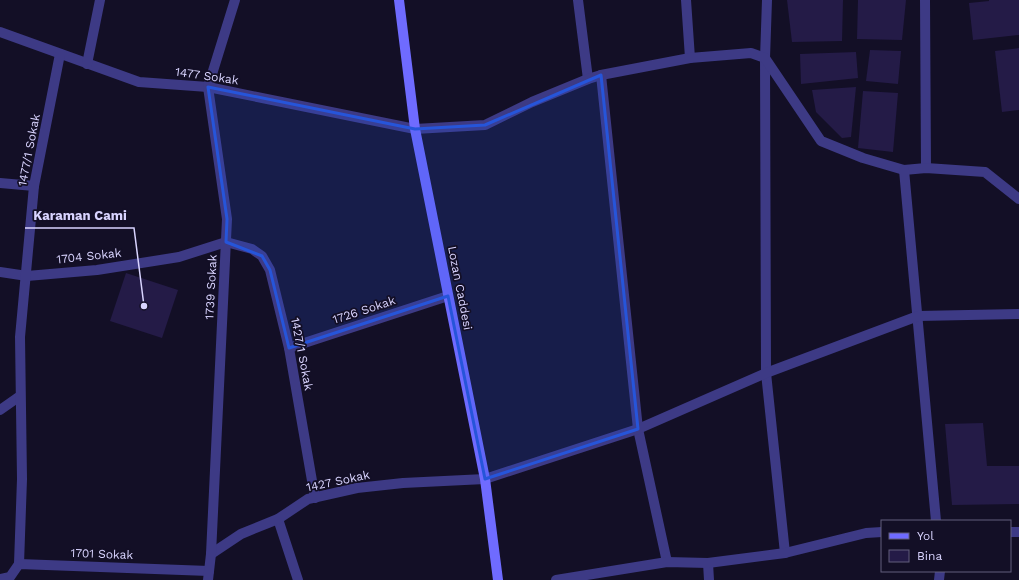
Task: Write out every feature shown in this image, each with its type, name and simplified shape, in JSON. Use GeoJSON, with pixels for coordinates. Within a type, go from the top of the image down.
{"type":"FeatureCollection","features":[{"type":"Feature","properties":{"kind":"main road","name":"Lozan Caddesi"},"geometry":{"type":"LineString","coordinates":[[399,0],[415,129],[484,479],[498,580]]}},
{"type":"Feature","properties":{"kind":"street"},"geometry":{"type":"LineString","coordinates":[[88,64],[100,0]]}},
{"type":"Feature","properties":{"kind":"street","name":"1739 Sokak"},"geometry":{"type":"LineString","coordinates":[[209,575],[227,219],[208,88],[234,0]]}},
{"type":"Feature","properties":{"kind":"street"},"geometry":{"type":"LineString","coordinates":[[578,0],[588,79]]}},
{"type":"Feature","properties":{"kind":"street"},"geometry":{"type":"LineString","coordinates":[[686,0],[690,58]]}},
{"type":"Feature","properties":{"kind":"street"},"geometry":{"type":"LineString","coordinates":[[767,0],[766,373],[785,553]]}},
{"type":"Feature","properties":{"kind":"street"},"geometry":{"type":"LineString","coordinates":[[925,0],[926,168]]}},
{"type":"Feature","properties":{"kind":"street","name":"1477 Sokak"},"geometry":{"type":"LineString","coordinates":[[0,32],[139,82],[208,88],[415,129],[485,125],[532,102],[601,75],[690,58],[751,53],[766,58]]}},
{"type":"Feature","properties":{"kind":"street","name":"1477/1 Sokak"},"geometry":{"type":"LineString","coordinates":[[19,564],[22,478],[20,337],[34,186],[60,54]]}},
{"type":"Feature","properties":{"kind":"street"},"geometry":{"type":"LineString","coordinates":[[766,58],[821,141],[863,158],[904,170],[926,168],[986,172],[1019,198]]}},
{"type":"Feature","properties":{"kind":"street"},"geometry":{"type":"LineString","coordinates":[[601,75],[638,429],[667,562]]}},
{"type":"Feature","properties":{"kind":"street"},"geometry":{"type":"LineString","coordinates":[[904,170],[936,520]]}},
{"type":"Feature","properties":{"kind":"street"},"geometry":{"type":"LineString","coordinates":[[0,183],[34,186]]}},
{"type":"Feature","properties":{"kind":"street","name":"1704 Sokak"},"geometry":{"type":"LineString","coordinates":[[0,272],[26,276],[97,270],[179,257],[226,242]]}},
{"type":"Feature","properties":{"kind":"street","name":"1427/1 Sokak"},"geometry":{"type":"LineString","coordinates":[[226,242],[252,249],[262,256],[270,270],[289,348],[315,498]]}},
{"type":"Feature","properties":{"kind":"street","name":"1726 Sokak"},"geometry":{"type":"LineString","coordinates":[[289,348],[448,296]]}},
{"type":"Feature","properties":{"kind":"street","name":"1427 Sokak"},"geometry":{"type":"LineString","coordinates":[[211,554],[241,534],[278,519],[308,499],[357,488],[484,479],[638,429],[766,373],[918,316],[1019,314]]}},
{"type":"Feature","properties":{"kind":"street"},"geometry":{"type":"LineString","coordinates":[[0,410],[20,396]]}},
{"type":"Feature","properties":{"kind":"street"},"geometry":{"type":"LineString","coordinates":[[278,519],[298,580]]}},
{"type":"Feature","properties":{"kind":"street"},"geometry":{"type":"LineString","coordinates":[[556,580],[667,562],[708,563],[785,553],[866,533],[881,532]]}},
{"type":"Feature","properties":{"kind":"street"},"geometry":{"type":"LineString","coordinates":[[708,563],[709,580]]}},
{"type":"Feature","properties":{"kind":"street"},"geometry":{"type":"LineString","coordinates":[[0,579],[10,577],[19,564]]}},
{"type":"Feature","properties":{"kind":"street","name":"1701 Sokak"},"geometry":{"type":"LineString","coordinates":[[19,564],[209,575]]}},
{"type":"Feature","properties":{"kind":"highlighted area"},"geometry":{"type":"Polygon","coordinates":[[[601,75],[638,429],[485,479],[448,296],[289,348],[270,270],[262,256],[226,242],[227,219],[208,87],[415,129],[485,125],[601,75]]]}},
{"type":"Feature","properties":{"kind":"building"},"geometry":{"type":"Polygon","coordinates":[[[787,0],[843,0],[842,41],[792,42],[787,0]]]}},
{"type":"Feature","properties":{"kind":"building"},"geometry":{"type":"Polygon","coordinates":[[[858,0],[906,0],[902,40],[857,39],[858,0]]]}},
{"type":"Feature","properties":{"kind":"building"},"geometry":{"type":"Polygon","coordinates":[[[989,0],[1019,0],[1019,35],[973,40],[969,3],[989,0]]]}},
{"type":"Feature","properties":{"kind":"building"},"geometry":{"type":"Polygon","coordinates":[[[1019,48],[1019,110],[1002,112],[995,51],[1019,48]]]}},
{"type":"Feature","properties":{"kind":"building"},"geometry":{"type":"Polygon","coordinates":[[[870,50],[901,51],[898,84],[866,81],[870,50]]]}},
{"type":"Feature","properties":{"kind":"building"},"geometry":{"type":"Polygon","coordinates":[[[856,52],[858,78],[801,84],[800,54],[856,52]]]}},
{"type":"Feature","properties":{"kind":"building"},"geometry":{"type":"Polygon","coordinates":[[[856,87],[851,137],[842,138],[816,112],[812,90],[856,87]]]}},
{"type":"Feature","properties":{"kind":"building"},"geometry":{"type":"Polygon","coordinates":[[[863,91],[898,93],[893,152],[858,148],[863,91]]]}},
{"type":"Feature","properties":{"kind":"building"},"geometry":{"type":"Polygon","coordinates":[[[126,273],[178,290],[162,338],[110,321],[126,273]]]}},
{"type":"Feature","properties":{"kind":"building"},"geometry":{"type":"Polygon","coordinates":[[[983,423],[987,466],[1019,466],[1019,504],[952,505],[945,424],[983,423]]]}},
{"type":"Feature","properties":{"kind":"place","name":"Karaman Cami"},"geometry":{"type":"Point","coordinates":[144,306]}}]}
